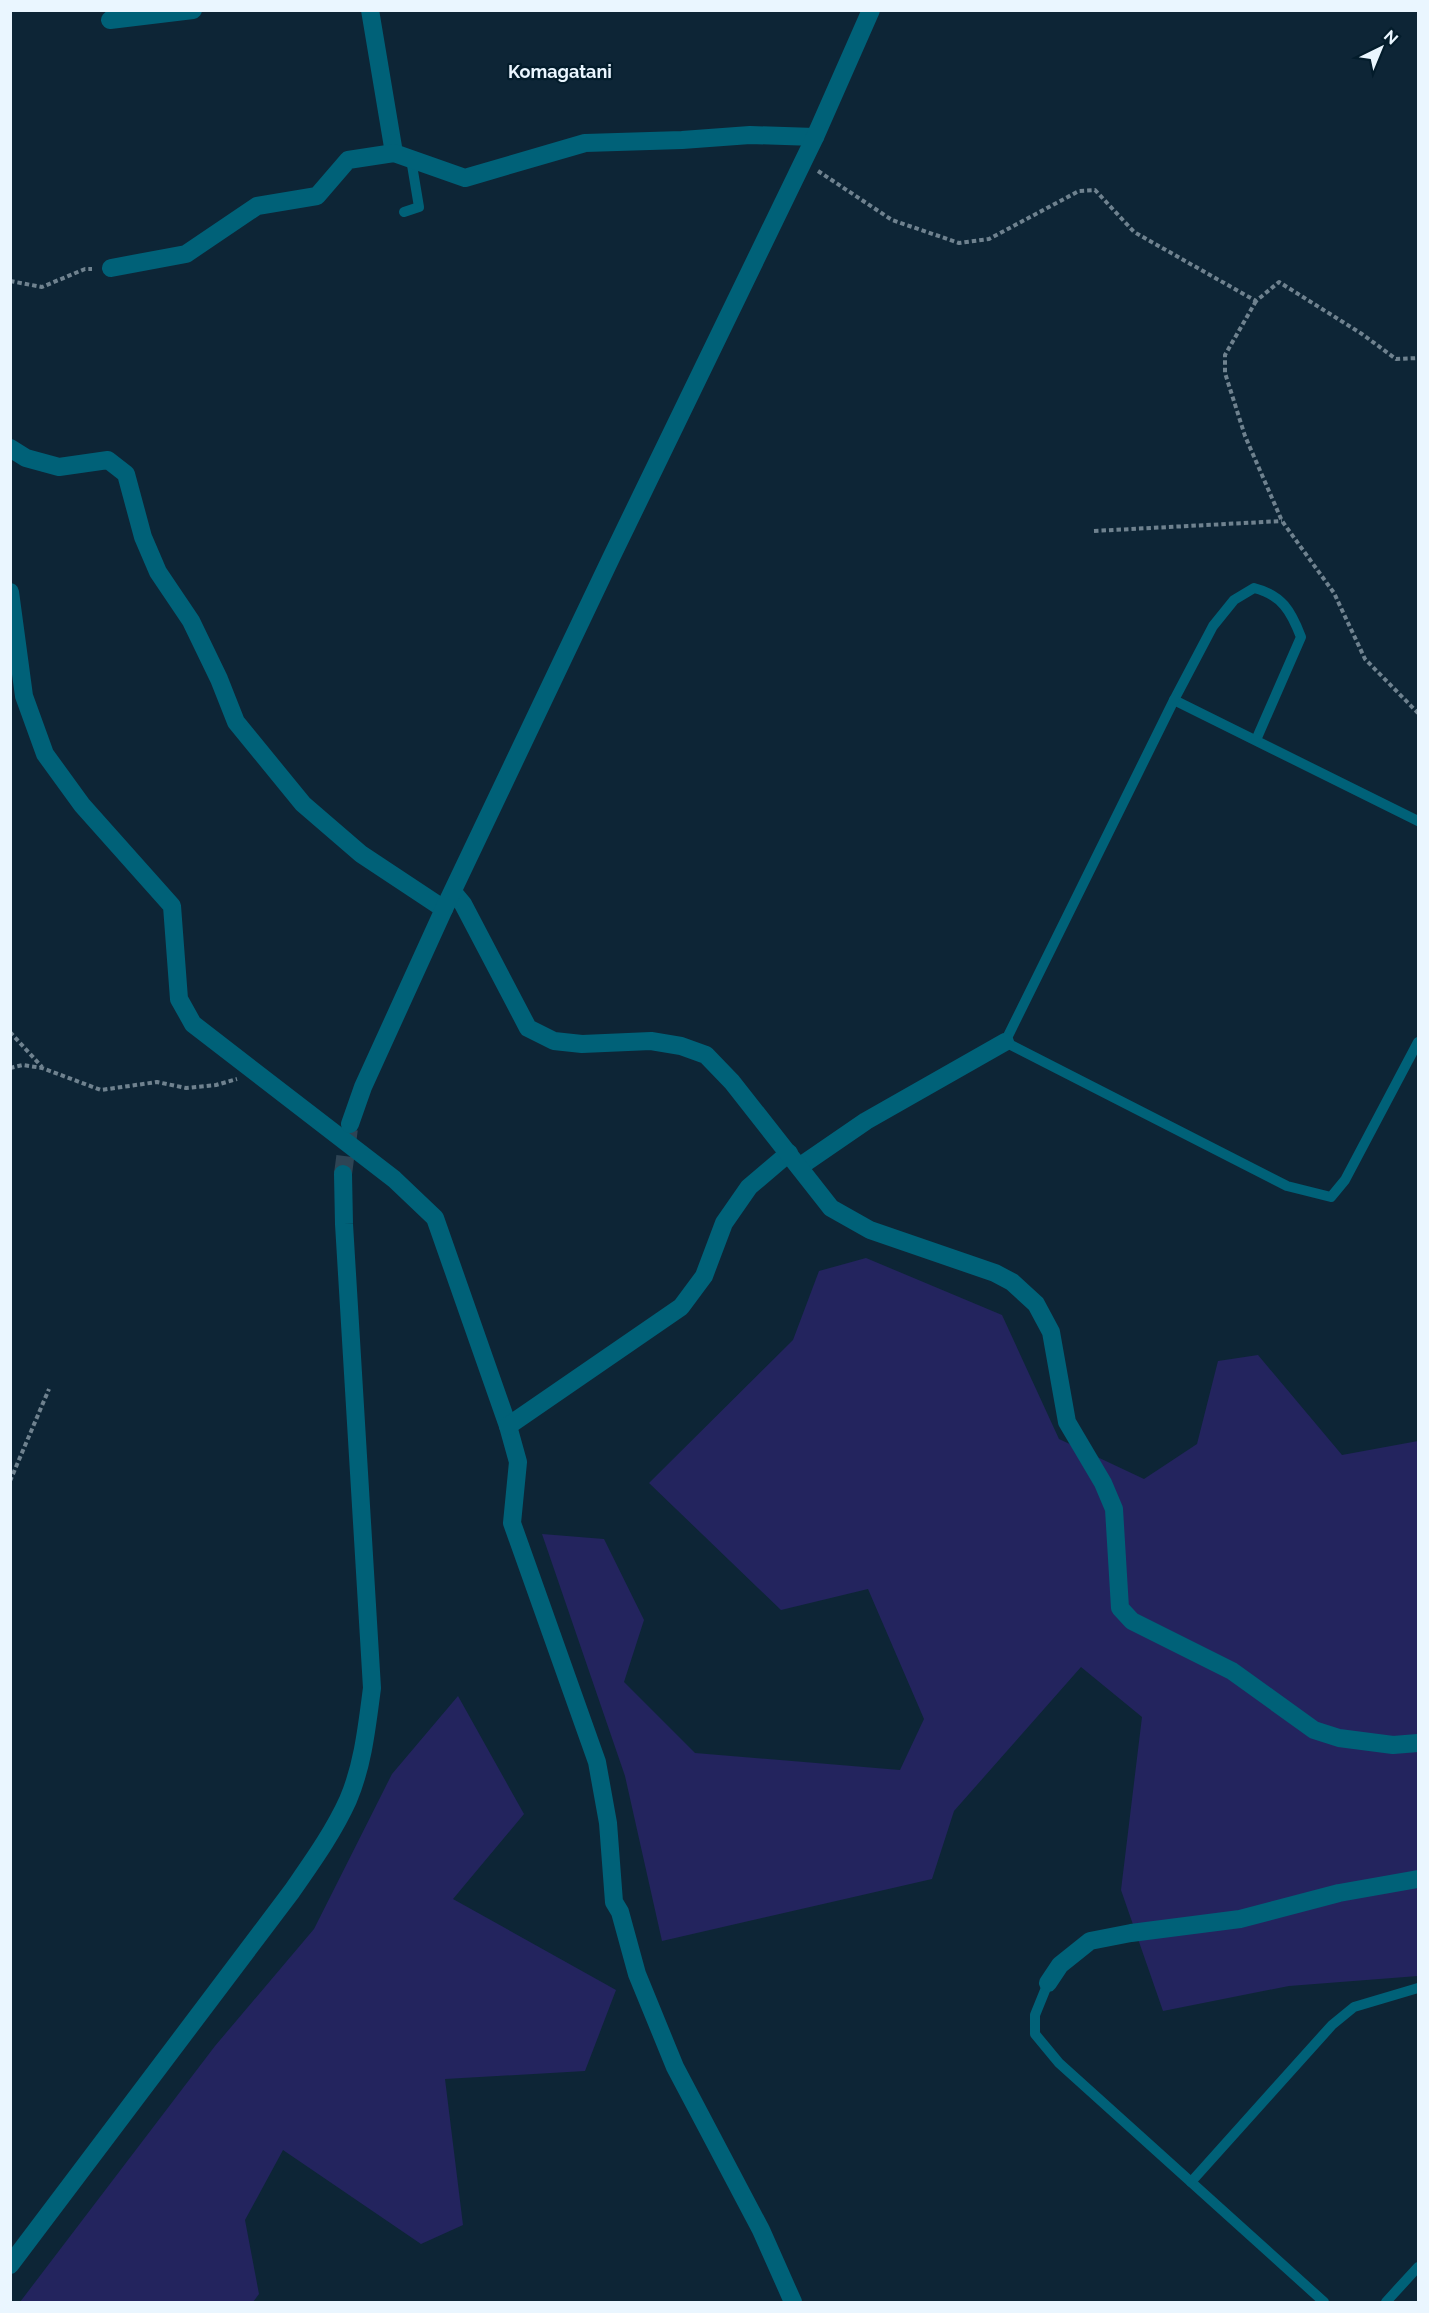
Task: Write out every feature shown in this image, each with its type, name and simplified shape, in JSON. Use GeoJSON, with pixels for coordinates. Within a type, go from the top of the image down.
{"type":"FeatureCollection","features":[{"type":"Feature","properties":{"kind":"street"},"geometry":{"type":"LineString","coordinates":[[110,20],[193,10]]}},
{"type":"Feature","properties":{"kind":"street"},"geometry":{"type":"LineString","coordinates":[[370,10],[394,153]]}},
{"type":"Feature","properties":{"kind":"street"},"geometry":{"type":"LineString","coordinates":[[350,1124],[363,1087],[444,909],[610,558],[815,137],[871,10]]}},
{"type":"Feature","properties":{"kind":"street"},"geometry":{"type":"LineString","coordinates":[[111,268],[186,254],[257,206],[316,196],[348,160],[394,153],[465,178],[585,143],[750,135],[815,137]]}},
{"type":"Feature","properties":{"kind":"street"},"geometry":{"type":"LineString","coordinates":[[10,448],[26,458],[59,466],[108,460],[126,474],[143,537],[158,572],[190,621],[219,679],[236,722],[303,804],[361,855],[444,909]]}},
{"type":"Feature","properties":{"kind":"street"},"geometry":{"type":"LineString","coordinates":[[10,592],[24,696],[45,754],[82,806],[172,906],[179,999],[193,1024],[394,1179],[435,1218],[508,1426],[518,1462],[512,1523],[597,1762],[608,1823],[614,1902],[620,1912],[637,1974],[675,2067],[761,2230],[793,2302]]}},
{"type":"Feature","properties":{"kind":"street"},"geometry":{"type":"LineString","coordinates":[[453,892],[464,904],[528,1028],[554,1041],[582,1044],[651,1041],[681,1046],[706,1055],[732,1082],[831,1208],[870,1230],[995,1273],[1012,1282],[1036,1304],[1052,1332],[1067,1422],[1103,1483],[1114,1509],[1120,1608],[1132,1621],[1232,1671],[1314,1730],[1339,1738],[1393,1745],[1419,1743]]}},
{"type":"Feature","properties":{"kind":"street"},"geometry":{"type":"LineString","coordinates":[[508,1426],[681,1307],[704,1276],[724,1223],[749,1187],[1005,1042]]}},
{"type":"Feature","properties":{"kind":"street"},"geometry":{"type":"LineString","coordinates":[[10,2265],[292,1891],[326,1842],[348,1799],[361,1759],[372,1688],[343,1174]]}},
{"type":"Feature","properties":{"kind":"street"},"geometry":{"type":"LineString","coordinates":[[1048,1983],[1060,1965],[1090,1941],[1131,1933],[1240,1919],[1339,1893],[1419,1879]]}},
{"type":"Feature","properties":{"kind":"lane"},"geometry":{"type":"LineString","coordinates":[[404,213],[419,207],[411,159]]}},
{"type":"Feature","properties":{"kind":"lane"},"geometry":{"type":"LineString","coordinates":[[1256,740],[1301,637],[1291,612],[1269,592],[1254,588],[1234,600],[1213,626],[1005,1042],[1287,1186],[1331,1197],[1345,1179],[1419,1042]]}},
{"type":"Feature","properties":{"kind":"lane"},"geometry":{"type":"LineString","coordinates":[[1174,700],[1419,821]]}},
{"type":"Feature","properties":{"kind":"lane"},"geometry":{"type":"LineString","coordinates":[[1048,1983],[1035,2015],[1035,2034],[1059,2063],[1324,2302]]}},
{"type":"Feature","properties":{"kind":"lane"},"geometry":{"type":"LineString","coordinates":[[1191,2182],[1332,2025],[1354,2007],[1419,1988]]}},
{"type":"Feature","properties":{"kind":"lane"},"geometry":{"type":"LineString","coordinates":[[1386,2302],[1419,2267]]}},
{"type":"Feature","properties":{"kind":"path"},"geometry":{"type":"LineString","coordinates":[[803,160],[892,220],[959,243],[990,239],[1079,191],[1095,190],[1134,232],[1257,300]]}},
{"type":"Feature","properties":{"kind":"path"},"geometry":{"type":"LineString","coordinates":[[10,281],[42,287],[85,269],[111,268]]}},
{"type":"Feature","properties":{"kind":"path"},"geometry":{"type":"LineString","coordinates":[[1419,358],[1396,359],[1362,334],[1279,282],[1257,300],[1225,356],[1225,373],[1245,436],[1282,521],[1334,593],[1365,659],[1419,713]]}},
{"type":"Feature","properties":{"kind":"path"},"geometry":{"type":"LineString","coordinates":[[1094,531],[1282,521]]}},
{"type":"Feature","properties":{"kind":"path"},"geometry":{"type":"LineString","coordinates":[[10,1032],[42,1068]]}},
{"type":"Feature","properties":{"kind":"path"},"geometry":{"type":"LineString","coordinates":[[10,1068],[23,1065],[42,1068],[101,1090],[157,1082],[186,1088],[216,1085],[234,1081],[250,1068]]}},
{"type":"Feature","properties":{"kind":"path"},"geometry":{"type":"LineString","coordinates":[[10,1481],[49,1389]]}},
{"type":"Feature","properties":{"kind":"shaded area"},"geometry":{"type":"Polygon","coordinates":[[[866,1258],[1002,1315],[1059,1439],[1144,1479],[1197,1444],[1218,1361],[1258,1355],[1342,1455],[1418,1441],[1418,1976],[1289,1986],[1163,2011],[1121,1890],[1142,1717],[1081,1667],[954,1811],[932,1879],[662,1941],[625,1776],[542,1534],[604,1539],[644,1620],[624,1682],[695,1753],[900,1770],[924,1719],[868,1589],[781,1610],[649,1483],[793,1340],[819,1271],[866,1258]]]}},
{"type":"Feature","properties":{"kind":"shaded area"},"geometry":{"type":"Polygon","coordinates":[[[458,1696],[524,1814],[453,1899],[616,1990],[585,2071],[445,2079],[463,2225],[421,2244],[283,2150],[245,2220],[259,2294],[253,2302],[20,2302],[215,2046],[314,1929],[392,1774],[458,1696]]]}},
{"type":"Feature","properties":{"kind":"tunnel"},"geometry":{"type":"LineString","coordinates":[[343,1174],[349,1128]]}},
{"type":"Feature","properties":{"kind":"district","name":"Komagatani"},"geometry":{"type":"Point","coordinates":[560,72]}}]}
